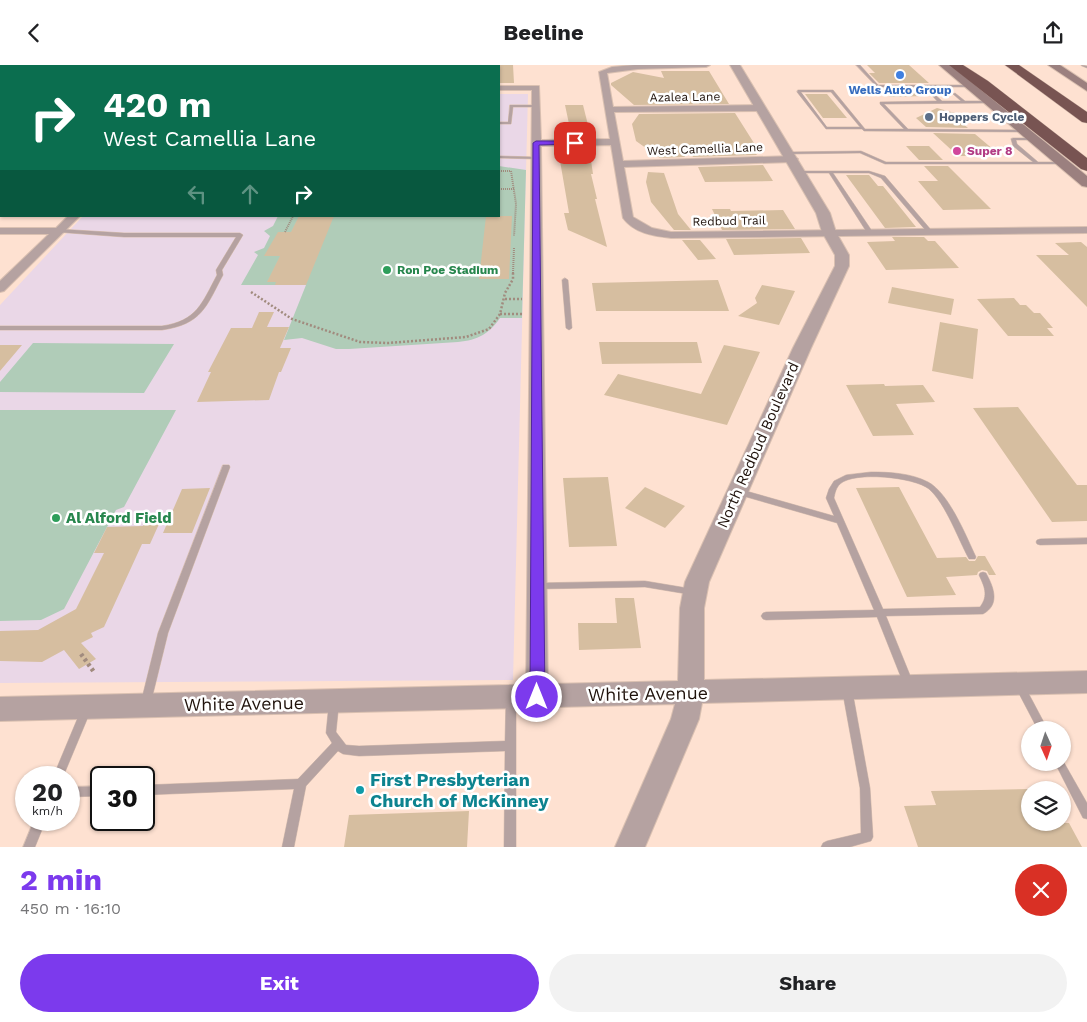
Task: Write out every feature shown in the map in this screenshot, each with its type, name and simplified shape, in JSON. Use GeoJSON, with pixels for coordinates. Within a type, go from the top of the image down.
{"type":"FeatureCollection","features":[{"type":"Feature","properties":{"kind":"highway"},"geometry":{"type":"LineString","coordinates":[[955,65],[983,84],[1087,166]]}},
{"type":"Feature","properties":{"kind":"highway"},"geometry":{"type":"LineString","coordinates":[[1011,65],[1087,119]]}},
{"type":"Feature","properties":{"kind":"highway"},"geometry":{"type":"LineString","coordinates":[[1040,65],[1087,98]]}},
{"type":"Feature","properties":{"kind":"main road"},"geometry":{"type":"LineString","coordinates":[[944,65],[1087,183]]}},
{"type":"Feature","properties":{"kind":"main road"},"geometry":{"type":"LineString","coordinates":[[1053,65],[1087,87]]}},
{"type":"Feature","properties":{"kind":"street","name":"Redbud Trail"},"geometry":{"type":"LineString","coordinates":[[706,65],[630,67],[607,70],[602,75],[628,218],[647,231],[671,235],[869,231],[1087,230]]}},
{"type":"Feature","properties":{"kind":"street","name":"North Redbud Boulevard"},"geometry":{"type":"LineString","coordinates":[[630,847],[685,719],[691,693],[692,609],[697,582],[802,348],[842,266],[842,255],[829,232],[823,213],[794,161],[735,65]]}},
{"type":"Feature","properties":{"kind":"street"},"geometry":{"type":"LineString","coordinates":[[500,88],[536,95]]}},
{"type":"Feature","properties":{"kind":"street"},"geometry":{"type":"LineString","coordinates":[[500,92],[536,95]]}},
{"type":"Feature","properties":{"kind":"street"},"geometry":{"type":"LineString","coordinates":[[536,95],[538,314],[537,697]]}},
{"type":"Feature","properties":{"kind":"street","name":"Azalea Lane"},"geometry":{"type":"LineString","coordinates":[[608,110],[761,108]]}},
{"type":"Feature","properties":{"kind":"street"},"geometry":{"type":"LineString","coordinates":[[536,150],[614,142]]}},
{"type":"Feature","properties":{"kind":"street","name":"West Camellia Lane"},"geometry":{"type":"LineString","coordinates":[[618,164],[794,161]]}},
{"type":"Feature","properties":{"kind":"street"},"geometry":{"type":"LineString","coordinates":[[0,288],[74,217]]}},
{"type":"Feature","properties":{"kind":"street"},"geometry":{"type":"LineString","coordinates":[[0,231],[58,231]]}},
{"type":"Feature","properties":{"kind":"street","name":"White Avenue"},"geometry":{"type":"LineString","coordinates":[[0,709],[1087,682]]}},
{"type":"Feature","properties":{"kind":"lane"},"geometry":{"type":"LineString","coordinates":[[858,65],[877,86],[968,86]]}},
{"type":"Feature","properties":{"kind":"lane"},"geometry":{"type":"LineString","coordinates":[[863,128],[832,91],[798,91],[826,128],[1028,135]]}},
{"type":"Feature","properties":{"kind":"lane"},"geometry":{"type":"LineString","coordinates":[[932,93],[940,103]]}},
{"type":"Feature","properties":{"kind":"lane"},"geometry":{"type":"LineString","coordinates":[[955,94],[964,103]]}},
{"type":"Feature","properties":{"kind":"lane"},"geometry":{"type":"LineString","coordinates":[[500,123],[510,123],[511,106],[536,95]]}},
{"type":"Feature","properties":{"kind":"lane"},"geometry":{"type":"LineString","coordinates":[[907,130],[882,103],[989,102]]}},
{"type":"Feature","properties":{"kind":"lane"},"geometry":{"type":"LineString","coordinates":[[1028,135],[1013,139],[1015,145],[1037,163]]}},
{"type":"Feature","properties":{"kind":"lane"},"geometry":{"type":"LineString","coordinates":[[500,157],[508,157],[536,150]]}},
{"type":"Feature","properties":{"kind":"lane"},"geometry":{"type":"LineString","coordinates":[[794,161],[861,152],[885,163],[1062,163]]}},
{"type":"Feature","properties":{"kind":"lane"},"geometry":{"type":"LineString","coordinates":[[794,161],[830,172],[869,172],[883,177],[929,231]]}},
{"type":"Feature","properties":{"kind":"lane"},"geometry":{"type":"LineString","coordinates":[[830,172],[869,231]]}},
{"type":"Feature","properties":{"kind":"lane"},"geometry":{"type":"LineString","coordinates":[[0,328],[162,328],[183,325],[198,315],[220,275],[219,270],[240,235],[118,235],[58,231]]}},
{"type":"Feature","properties":{"kind":"lane"},"geometry":{"type":"LineString","coordinates":[[565,280],[569,328]]}},
{"type":"Feature","properties":{"kind":"lane"},"geometry":{"type":"LineString","coordinates":[[145,706],[163,633],[226,467]]}},
{"type":"Feature","properties":{"kind":"lane"},"geometry":{"type":"LineString","coordinates":[[910,687],[830,498],[831,490],[838,481],[856,475],[913,477],[931,486],[938,495],[972,557]]}},
{"type":"Feature","properties":{"kind":"lane"},"geometry":{"type":"LineString","coordinates":[[738,491],[840,521]]}},
{"type":"Feature","properties":{"kind":"lane"},"geometry":{"type":"LineString","coordinates":[[1040,542],[1087,541]]}},
{"type":"Feature","properties":{"kind":"lane"},"geometry":{"type":"LineString","coordinates":[[766,616],[983,610],[990,601],[992,591],[983,575]]}},
{"type":"Feature","properties":{"kind":"lane"},"geometry":{"type":"LineString","coordinates":[[538,586],[645,584],[695,593]]}},
{"type":"Feature","properties":{"kind":"lane"},"geometry":{"type":"LineString","coordinates":[[1020,684],[1038,721]]}},
{"type":"Feature","properties":{"kind":"lane"},"geometry":{"type":"LineString","coordinates":[[827,847],[867,837],[865,788],[848,689]]}},
{"type":"Feature","properties":{"kind":"lane"},"geometry":{"type":"LineString","coordinates":[[510,847],[511,697]]}},
{"type":"Feature","properties":{"kind":"lane"},"geometry":{"type":"LineString","coordinates":[[334,701],[331,733],[343,749],[359,751],[511,746]]}},
{"type":"Feature","properties":{"kind":"lane"},"geometry":{"type":"LineString","coordinates":[[63,766],[88,707]]}},
{"type":"Feature","properties":{"kind":"lane"},"geometry":{"type":"LineString","coordinates":[[288,847],[301,784],[339,743]]}},
{"type":"Feature","properties":{"kind":"lane"},"geometry":{"type":"LineString","coordinates":[[1064,771],[1087,814]]}},
{"type":"Feature","properties":{"kind":"lane"},"geometry":{"type":"LineString","coordinates":[[155,790],[301,784]]}},
{"type":"Feature","properties":{"kind":"lane"},"geometry":{"type":"LineString","coordinates":[[29,847],[36,831]]}},
{"type":"Feature","properties":{"kind":"path"},"geometry":{"type":"LineString","coordinates":[[500,171],[511,171],[516,204],[514,236]]}},
{"type":"Feature","properties":{"kind":"path"},"geometry":{"type":"LineString","coordinates":[[500,189],[514,189]]}},
{"type":"Feature","properties":{"kind":"path"},"geometry":{"type":"LineString","coordinates":[[285,232],[292,217]]}},
{"type":"Feature","properties":{"kind":"path"},"geometry":{"type":"LineString","coordinates":[[251,292],[292,319],[360,342],[388,343],[466,337],[489,329],[500,314],[505,293],[512,279],[514,248]]}},
{"type":"Feature","properties":{"kind":"path"},"geometry":{"type":"LineString","coordinates":[[500,314],[538,314]]}},
{"type":"Feature","properties":{"kind":"path"},"geometry":{"type":"LineString","coordinates":[[81,654],[94,672]]}},
{"type":"Feature","properties":{"kind":"shaded area"},"geometry":{"type":"Polygon","coordinates":[[[500,94],[528,94],[513,680],[0,683],[0,305],[82,217],[500,217],[500,94]]]}},
{"type":"Feature","properties":{"kind":"green space","name":"Ron Poe Stadium"},"geometry":{"type":"Polygon","coordinates":[[[500,166],[526,170],[522,318],[500,318],[492,328],[477,338],[458,342],[336,349],[302,338],[284,340],[306,285],[241,285],[258,255],[254,252],[264,248],[270,236],[264,231],[273,226],[278,217],[500,217],[500,166]]]}},
{"type":"Feature","properties":{"kind":"green space"},"geometry":{"type":"Polygon","coordinates":[[[33,343],[174,344],[144,393],[0,392],[0,382],[33,343]]]}},
{"type":"Feature","properties":{"kind":"green space","name":"Al Alford Field"},"geometry":{"type":"Polygon","coordinates":[[[0,410],[176,410],[124,507],[116,510],[64,609],[41,620],[0,621],[0,410]]]}},
{"type":"Feature","properties":{"kind":"building"},"geometry":{"type":"Polygon","coordinates":[[[500,65],[513,65],[514,83],[500,83],[500,65]]]}},
{"type":"Feature","properties":{"kind":"building","name":"Wells Auto Group"},"geometry":{"type":"Polygon","coordinates":[[[867,65],[909,65],[929,83],[879,83],[869,73],[875,73],[867,65]]]}},
{"type":"Feature","properties":{"kind":"building"},"geometry":{"type":"Polygon","coordinates":[[[661,71],[709,71],[729,104],[634,105],[611,85],[611,83],[633,72],[664,78],[661,71]]]}},
{"type":"Feature","properties":{"kind":"building"},"geometry":{"type":"Polygon","coordinates":[[[883,89],[915,89],[924,96],[890,97],[883,89]]]}},
{"type":"Feature","properties":{"kind":"building"},"geometry":{"type":"Polygon","coordinates":[[[805,94],[827,94],[847,118],[823,118],[805,94]]]}},
{"type":"Feature","properties":{"kind":"building"},"geometry":{"type":"Polygon","coordinates":[[[565,105],[583,105],[589,129],[586,129],[587,137],[572,138],[565,105]]]}},
{"type":"Feature","properties":{"kind":"building"},"geometry":{"type":"Polygon","coordinates":[[[937,108],[969,117],[961,122],[968,128],[926,127],[916,118],[937,108]]]}},
{"type":"Feature","properties":{"kind":"building"},"geometry":{"type":"Polygon","coordinates":[[[735,113],[759,151],[754,151],[757,155],[693,157],[686,143],[685,157],[660,158],[636,141],[632,124],[639,114],[735,113]]]}},
{"type":"Feature","properties":{"kind":"building"},"geometry":{"type":"Polygon","coordinates":[[[933,133],[975,134],[1001,156],[958,156],[933,133]]]}},
{"type":"Feature","properties":{"kind":"building"},"geometry":{"type":"Polygon","coordinates":[[[906,146],[929,146],[943,160],[919,160],[906,146]]]}},
{"type":"Feature","properties":{"kind":"building"},"geometry":{"type":"Polygon","coordinates":[[[575,147],[589,147],[593,174],[591,174],[597,199],[595,199],[607,247],[568,230],[564,213],[569,213],[559,155],[573,155],[572,149],[575,147]]]}},
{"type":"Feature","properties":{"kind":"building"},"geometry":{"type":"Polygon","coordinates":[[[763,165],[773,181],[705,182],[698,167],[763,165]]]}},
{"type":"Feature","properties":{"kind":"building"},"geometry":{"type":"Polygon","coordinates":[[[924,166],[948,166],[991,209],[943,210],[918,181],[938,181],[924,166]]]}},
{"type":"Feature","properties":{"kind":"building"},"geometry":{"type":"Polygon","coordinates":[[[648,172],[664,173],[678,214],[691,230],[674,230],[651,202],[646,182],[648,172]]]}},
{"type":"Feature","properties":{"kind":"building"},"geometry":{"type":"Polygon","coordinates":[[[846,175],[869,175],[878,186],[883,186],[916,227],[885,228],[846,175]]]}},
{"type":"Feature","properties":{"kind":"building"},"geometry":{"type":"Polygon","coordinates":[[[712,209],[730,209],[731,211],[783,210],[795,229],[722,230],[712,209]]]}},
{"type":"Feature","properties":{"kind":"building"},"geometry":{"type":"Polygon","coordinates":[[[512,216],[509,279],[479,279],[486,217],[512,216]]]}},
{"type":"Feature","properties":{"kind":"building"},"geometry":{"type":"Polygon","coordinates":[[[298,217],[334,217],[306,285],[275,285],[276,282],[267,282],[280,256],[264,256],[278,232],[291,232],[298,217]]]}},
{"type":"Feature","properties":{"kind":"building"},"geometry":{"type":"Polygon","coordinates":[[[892,237],[924,237],[928,241],[935,241],[959,268],[886,270],[867,242],[895,241],[892,237]]]}},
{"type":"Feature","properties":{"kind":"building"},"geometry":{"type":"Polygon","coordinates":[[[801,238],[810,253],[734,255],[726,239],[801,238]]]}},
{"type":"Feature","properties":{"kind":"building"},"geometry":{"type":"Polygon","coordinates":[[[682,240],[700,240],[716,259],[698,260],[682,240]]]}},
{"type":"Feature","properties":{"kind":"building"},"geometry":{"type":"Polygon","coordinates":[[[1081,242],[1087,247],[1087,307],[1036,255],[1069,255],[1055,243],[1081,242]]]}},
{"type":"Feature","properties":{"kind":"building"},"geometry":{"type":"Polygon","coordinates":[[[718,280],[729,311],[596,311],[592,283],[718,280]]]}},
{"type":"Feature","properties":{"kind":"building"},"geometry":{"type":"Polygon","coordinates":[[[762,285],[795,291],[779,325],[738,316],[757,303],[755,298],[762,285]]]}},
{"type":"Feature","properties":{"kind":"building"},"geometry":{"type":"Polygon","coordinates":[[[892,287],[954,299],[951,315],[888,303],[892,287]]]}},
{"type":"Feature","properties":{"kind":"building"},"geometry":{"type":"Polygon","coordinates":[[[1014,298],[1020,305],[1026,305],[1034,313],[1040,313],[1053,328],[1047,328],[1054,336],[1008,336],[977,299],[1014,298]]]}},
{"type":"Feature","properties":{"kind":"building"},"geometry":{"type":"Polygon","coordinates":[[[259,312],[274,312],[267,327],[289,327],[280,348],[291,348],[281,372],[279,372],[269,400],[197,402],[211,372],[208,372],[231,328],[252,328],[259,312]]]}},
{"type":"Feature","properties":{"kind":"building"},"geometry":{"type":"Polygon","coordinates":[[[940,322],[978,329],[973,379],[932,371],[940,322]]]}},
{"type":"Feature","properties":{"kind":"building"},"geometry":{"type":"Polygon","coordinates":[[[599,342],[697,342],[702,363],[602,364],[599,342]]]}},
{"type":"Feature","properties":{"kind":"building"},"geometry":{"type":"Polygon","coordinates":[[[0,345],[22,345],[0,371],[0,345]]]}},
{"type":"Feature","properties":{"kind":"building"},"geometry":{"type":"Polygon","coordinates":[[[724,345],[760,352],[727,425],[604,395],[618,374],[701,394],[724,345]]]}},
{"type":"Feature","properties":{"kind":"building"},"geometry":{"type":"Polygon","coordinates":[[[884,384],[885,386],[923,385],[935,402],[896,404],[914,435],[873,436],[846,385],[884,384]]]}},
{"type":"Feature","properties":{"kind":"building"},"geometry":{"type":"Polygon","coordinates":[[[1018,407],[1077,485],[1087,485],[1087,521],[1052,522],[973,408],[1018,407]]]}},
{"type":"Feature","properties":{"kind":"building"},"geometry":{"type":"Polygon","coordinates":[[[608,477],[617,546],[569,547],[563,478],[608,477]]]}},
{"type":"Feature","properties":{"kind":"building"},"geometry":{"type":"Polygon","coordinates":[[[645,487],[685,506],[665,528],[625,508],[645,487]]]}},
{"type":"Feature","properties":{"kind":"building"},"geometry":{"type":"Polygon","coordinates":[[[899,487],[937,558],[966,557],[969,561],[975,561],[978,556],[985,556],[996,575],[989,575],[987,571],[982,570],[977,575],[946,577],[956,595],[907,597],[856,488],[899,487]]]}},
{"type":"Feature","properties":{"kind":"building"},"geometry":{"type":"Polygon","coordinates":[[[210,488],[192,533],[163,533],[182,489],[210,488]]]}},
{"type":"Feature","properties":{"kind":"building"},"geometry":{"type":"Polygon","coordinates":[[[144,524],[159,524],[150,544],[142,544],[104,627],[91,633],[93,637],[81,643],[96,659],[79,669],[64,650],[42,662],[0,661],[0,631],[38,630],[76,609],[104,553],[94,553],[107,527],[143,526],[144,524]]]}},
{"type":"Feature","properties":{"kind":"building"},"geometry":{"type":"Polygon","coordinates":[[[615,598],[634,598],[641,648],[579,650],[578,623],[617,623],[615,598]]]}},
{"type":"Feature","properties":{"kind":"building"},"geometry":{"type":"Polygon","coordinates":[[[1021,789],[1021,831],[1071,831],[1071,827],[1082,847],[918,847],[904,806],[936,805],[931,791],[1021,789]]]}},
{"type":"Feature","properties":{"kind":"building"},"geometry":{"type":"Polygon","coordinates":[[[469,811],[467,847],[344,847],[349,815],[469,811]]]}},
{"type":"Feature","properties":{"kind":"place","name":"Wells Auto Group"},"geometry":{"type":"Point","coordinates":[900,75]}},
{"type":"Feature","properties":{"kind":"place","name":"Hoppers Cycle"},"geometry":{"type":"Point","coordinates":[929,117]}},
{"type":"Feature","properties":{"kind":"place","name":"Super 8"},"geometry":{"type":"Point","coordinates":[957,151]}},
{"type":"Feature","properties":{"kind":"place","name":"Ron Poe Stadium"},"geometry":{"type":"Point","coordinates":[387,270]}},
{"type":"Feature","properties":{"kind":"place","name":"Al Alford Field"},"geometry":{"type":"Point","coordinates":[56,518]}},
{"type":"Feature","properties":{"kind":"place","name":"First Presbyterian Church of McKinney"},"geometry":{"type":"Point","coordinates":[360,790]}},
{"type":"Feature","properties":{"kind":"route"},"geometry":{"type":"LineString","coordinates":[[537,697],[538,328],[536,143],[575,143]]}}]}
